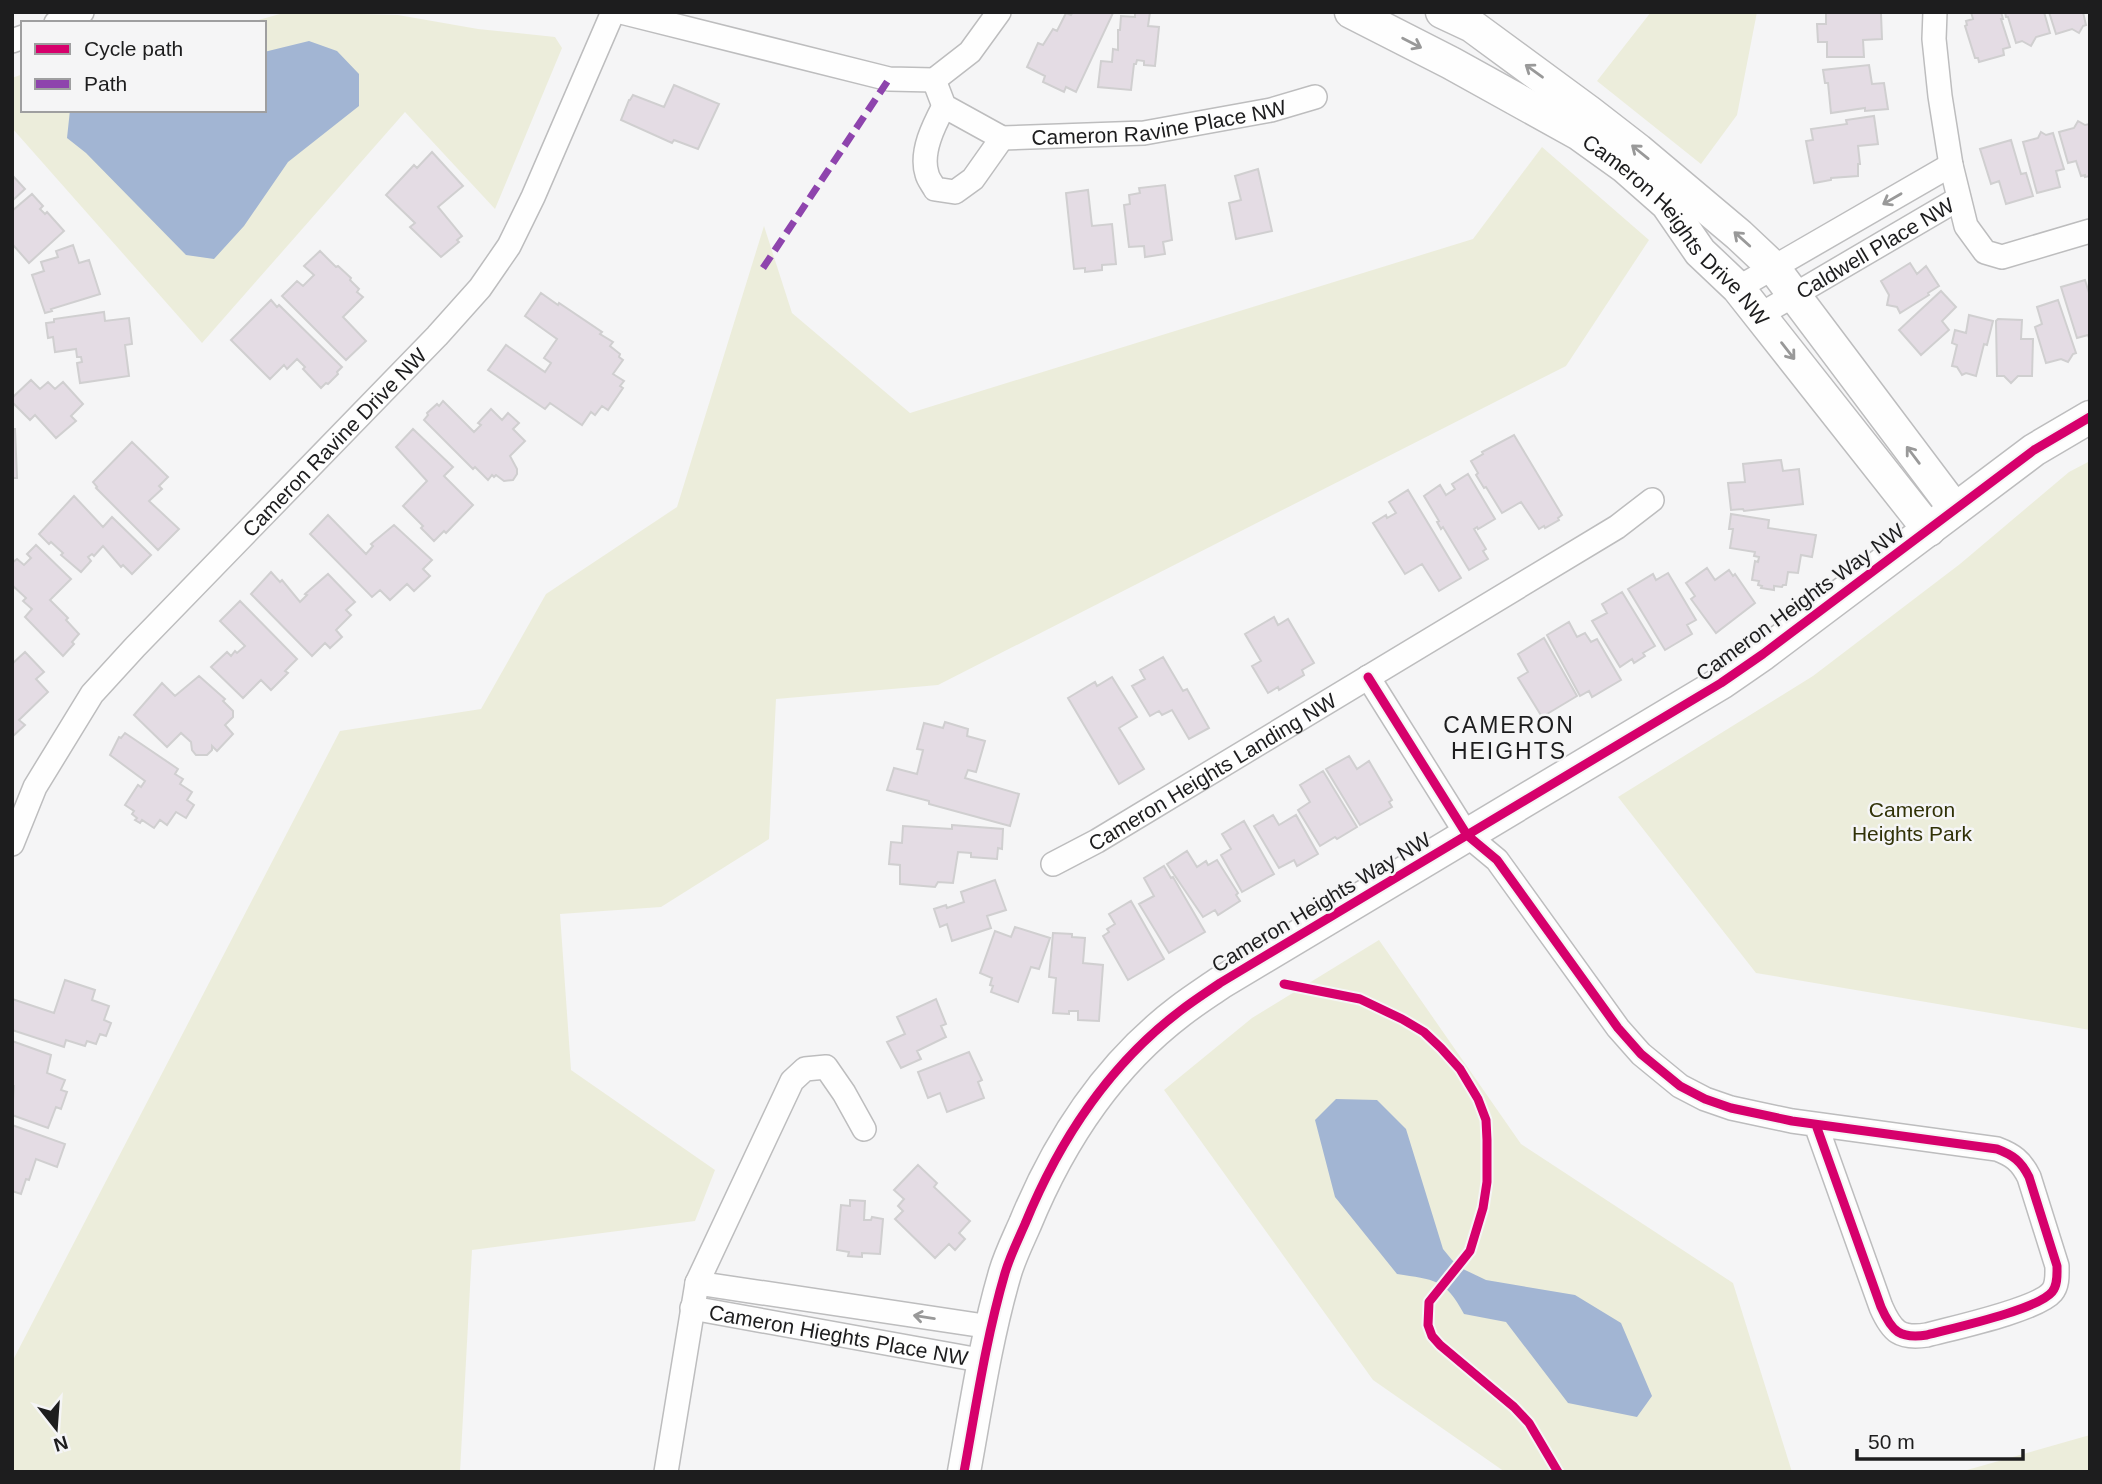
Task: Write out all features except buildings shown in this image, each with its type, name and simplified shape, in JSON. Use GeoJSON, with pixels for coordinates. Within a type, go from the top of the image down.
{"type":"FeatureCollection","features":[{"type":"Feature","properties":{"kind":"street"},"geometry":{"type":"LineString","coordinates":[[60,21],[82,12]]}},
{"type":"Feature","properties":{"kind":"street","name":"Cameron Ravine Drive NW"},"geometry":{"type":"LineString","coordinates":[[12,844],[35,787],[92,694],[480,288],[509,246],[533,197],[613,12]]}},
{"type":"Feature","properties":{"kind":"street"},"geometry":{"type":"LineString","coordinates":[[621,12],[889,79],[934,80],[970,52],[999,12]]}},
{"type":"Feature","properties":{"kind":"street","name":"Cameron Heights Drive NW"},"geometry":{"type":"LineString","coordinates":[[1350,12],[1451,63],[1638,149],[1678,199],[1773,267],[1955,509]]}},
{"type":"Feature","properties":{"kind":"street","name":"Cameron Heights Drive NW"},"geometry":{"type":"LineString","coordinates":[[1441,12],[1472,26],[1584,123]]}},
{"type":"Feature","properties":{"kind":"street","name":"Caldwell Place NW"},"geometry":{"type":"LineString","coordinates":[[1760,316],[1958,199],[1940,96],[1934,12]]}},
{"type":"Feature","properties":{"kind":"street"},"geometry":{"type":"LineString","coordinates":[[934,80],[944,106]]}},
{"type":"Feature","properties":{"kind":"street","name":"Cameron Ravine Place NW"},"geometry":{"type":"LineString","coordinates":[[1002,138],[973,179],[955,192],[936,189],[926,173],[926,150],[932,129],[944,106],[1002,138],[1144,133],[1271,110],[1315,97]]}},
{"type":"Feature","properties":{"kind":"street","name":"Caldwell Place NW"},"geometry":{"type":"LineString","coordinates":[[1738,288],[1951,165]]}},
{"type":"Feature","properties":{"kind":"street","name":"Cameron Heights Drive NW"},"geometry":{"type":"LineString","coordinates":[[1678,199],[1700,252],[1738,288],[1929,530]]}},
{"type":"Feature","properties":{"kind":"street"},"geometry":{"type":"LineString","coordinates":[[1958,199],[1966,226],[1985,252],[2002,257],[2090,231]]}},
{"type":"Feature","properties":{"kind":"street","name":"Cameron Heights Way NW"},"geometry":{"type":"LineString","coordinates":[[964,1472],[991,1327],[1006,1271],[1049,1170],[1092,1099],[1134,1052],[1179,1011],[1220,983],[1721,683],[2034,450],[2090,417]]}},
{"type":"Feature","properties":{"kind":"street","name":"Cameron Heights Landing NW"},"geometry":{"type":"LineString","coordinates":[[1053,864],[1097,841],[1617,527],[1652,500]]}},
{"type":"Feature","properties":{"kind":"street"},"geometry":{"type":"LineString","coordinates":[[1368,677],[1467,835],[1497,860],[1618,1028],[1661,1072],[1704,1099],[1731,1108],[1816,1125],[1997,1149],[2012,1154],[2022,1163],[2029,1177],[2054,1253],[2057,1280],[2052,1292],[2041,1301],[2022,1308],[1927,1335],[1911,1337],[1897,1332],[1888,1322],[1881,1307],[1816,1125]]}},
{"type":"Feature","properties":{"kind":"street","name":"Cameron Hieghts Place NW"},"geometry":{"type":"LineString","coordinates":[[666,1472],[697,1283],[792,1081],[805,1069],[826,1067],[864,1129]]}},
{"type":"Feature","properties":{"kind":"street","name":"Cameron Hieghts Place NW"},"geometry":{"type":"LineString","coordinates":[[697,1283],[991,1327]]}},
{"type":"Feature","properties":{"kind":"street","name":"Cameron Hieghts Place NW"},"geometry":{"type":"LineString","coordinates":[[692,1308],[985,1361]]}},
{"type":"Feature","properties":{"kind":"green space"},"geometry":{"type":"Polygon","coordinates":[[[287,12],[398,15],[478,29],[555,37],[562,48],[495,209],[405,112],[202,343],[12,128],[12,78],[21,75],[21,112],[266,112],[266,21],[255,21],[287,12]]]}},
{"type":"Feature","properties":{"kind":"green space"},"geometry":{"type":"Polygon","coordinates":[[[1651,12],[1757,12],[1737,115],[1701,164],[1597,81],[1651,12]]]}},
{"type":"Feature","properties":{"kind":"green space"},"geometry":{"type":"Polygon","coordinates":[[[1542,147],[1649,240],[1566,366],[938,685],[776,699],[769,839],[661,907],[560,914],[571,1070],[715,1170],[695,1221],[472,1250],[460,1472],[12,1472],[12,1362],[340,731],[481,709],[546,594],[677,507],[764,226],[792,313],[910,413],[1473,239],[1542,147]]]}},
{"type":"Feature","properties":{"kind":"green space","name":"Cameron Heights Park"},"geometry":{"type":"Polygon","coordinates":[[[2090,461],[2090,1030],[1756,973],[1618,797],[1813,676],[1960,564],[2069,472],[2090,461]]]}},
{"type":"Feature","properties":{"kind":"green space"},"geometry":{"type":"Polygon","coordinates":[[[1379,940],[1521,1144],[1733,1283],[1792,1472],[1505,1472],[1373,1380],[1164,1090],[1252,1018],[1379,940]]]}},
{"type":"Feature","properties":{"kind":"green space"},"geometry":{"type":"Polygon","coordinates":[[[2090,1435],[2090,1472],[1960,1472],[2090,1435]]]}},
{"type":"Feature","properties":{"kind":"water"},"geometry":{"type":"Polygon","coordinates":[[[309,41],[337,51],[359,74],[359,106],[288,162],[244,226],[214,259],[186,255],[86,153],[67,138],[70,112],[266,112],[266,52],[309,41]]]}},
{"type":"Feature","properties":{"kind":"water"},"geometry":{"type":"Polygon","coordinates":[[[1336,1099],[1377,1100],[1406,1129],[1443,1249],[1463,1269],[1486,1280],[1575,1295],[1621,1323],[1652,1396],[1637,1417],[1568,1403],[1506,1322],[1464,1314],[1444,1287],[1429,1280],[1397,1274],[1335,1197],[1315,1120],[1336,1099]]]}},
{"type":"Feature","properties":{"kind":"marked path"},"geometry":{"type":"LineString","coordinates":[[763,268],[889,79]]}},
{"type":"Feature","properties":{"kind":"cycle path"},"geometry":{"type":"LineString","coordinates":[[964,1472],[992,1322],[1014,1248],[1070,1134],[1109,1080],[1154,1032],[1220,983],[1721,683],[2034,450],[2090,417]]}},
{"type":"Feature","properties":{"kind":"cycle path"},"geometry":{"type":"LineString","coordinates":[[1368,677],[1467,835],[1497,860],[1618,1028],[1641,1054],[1680,1086],[1731,1108],[1792,1121],[1997,1149],[2008,1154],[2020,1163],[2029,1177],[2057,1266],[2056,1283],[2052,1292],[2043,1299],[2013,1312],[1974,1323],[1927,1335],[1910,1336],[1898,1332],[1881,1307],[1816,1125]]}},
{"type":"Feature","properties":{"kind":"cycle path"},"geometry":{"type":"LineString","coordinates":[[1284,984],[1360,999],[1424,1032],[1460,1069],[1478,1099],[1486,1120],[1487,1140],[1487,1182],[1483,1208],[1470,1251],[1429,1302],[1428,1325],[1432,1336],[1440,1345],[1514,1407],[1529,1423],[1558,1472]]}},
{"type":"Feature","properties":{"kind":"district","name":"CAMERON HEIGHTS"},"geometry":{"type":"Point","coordinates":[1509,738]}}]}
